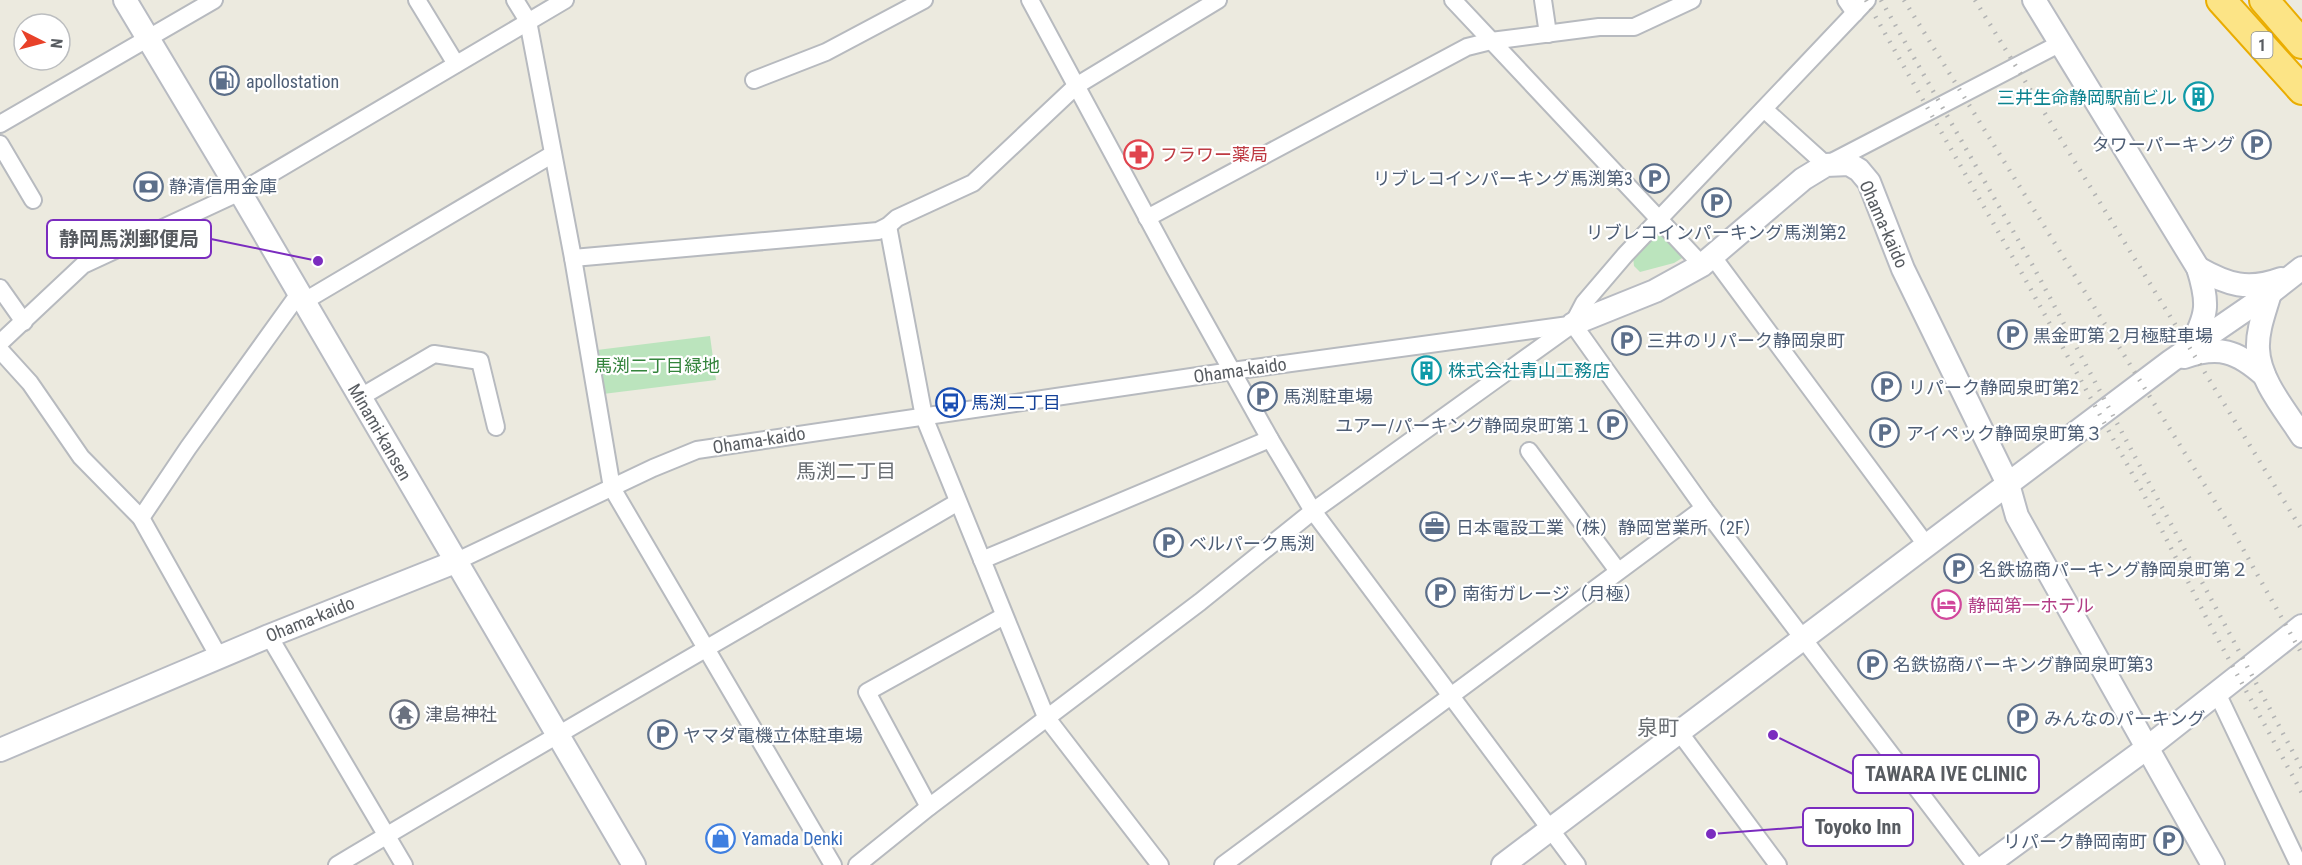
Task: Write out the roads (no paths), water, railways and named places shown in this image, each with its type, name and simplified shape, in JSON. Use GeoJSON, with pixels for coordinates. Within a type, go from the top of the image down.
{"type":"FeatureCollection","features":[{"type":"Feature","properties":{"kind":"highway","name":"1"},"geometry":{"type":"LineString","coordinates":[[2221,0],[2302,90]]}},
{"type":"Feature","properties":{"kind":"highway","name":"1"},"geometry":{"type":"LineString","coordinates":[[2264,0],[2302,44]]}},
{"type":"Feature","properties":{"kind":"street","name":"Minami-kansen"},"geometry":{"type":"LineString","coordinates":[[125,0],[634,865]]}},
{"type":"Feature","properties":{"kind":"street"},"geometry":{"type":"LineString","coordinates":[[0,124],[214,0]]}},
{"type":"Feature","properties":{"kind":"street"},"geometry":{"type":"LineString","coordinates":[[417,0],[456,64]]}},
{"type":"Feature","properties":{"kind":"street"},"geometry":{"type":"LineString","coordinates":[[515,0],[528,21],[573,258],[612,488],[833,865]]}},
{"type":"Feature","properties":{"kind":"street"},"geometry":{"type":"LineString","coordinates":[[0,343],[83,266],[240,192],[565,0]]}},
{"type":"Feature","properties":{"kind":"street"},"geometry":{"type":"LineString","coordinates":[[754,80],[826,52],[924,0]]}},
{"type":"Feature","properties":{"kind":"street"},"geometry":{"type":"LineString","coordinates":[[1030,0],[1147,218],[1270,439],[1314,512],[1577,865]]}},
{"type":"Feature","properties":{"kind":"street"},"geometry":{"type":"LineString","coordinates":[[573,258],[878,231],[897,218],[973,183],[1076,86],[1218,0]]}},
{"type":"Feature","properties":{"kind":"street"},"geometry":{"type":"LineString","coordinates":[[1453,0],[1660,218],[1707,261],[1927,546]]}},
{"type":"Feature","properties":{"kind":"street"},"geometry":{"type":"LineString","coordinates":[[1543,0],[1548,34]]}},
{"type":"Feature","properties":{"kind":"street"},"geometry":{"type":"LineString","coordinates":[[1147,218],[1467,47],[1491,41],[1599,27],[1634,27],[1666,6],[1692,0]]}},
{"type":"Feature","properties":{"kind":"street"},"geometry":{"type":"LineString","coordinates":[[1867,0],[1851,6],[1764,109],[1660,218],[1584,303],[1573,324],[1704,508],[1975,865]]}},
{"type":"Feature","properties":{"kind":"street"},"geometry":{"type":"LineString","coordinates":[[2034,0],[2198,268],[2205,291],[2206,308],[2203,324],[2189,348]]}},
{"type":"Feature","properties":{"kind":"street"},"geometry":{"type":"LineString","coordinates":[[1764,109],[1826,165],[2061,43]]}},
{"type":"Feature","properties":{"kind":"street"},"geometry":{"type":"LineString","coordinates":[[0,144],[33,200]]}},
{"type":"Feature","properties":{"kind":"street"},"geometry":{"type":"LineString","coordinates":[[141,518],[188,448],[301,298],[554,154]]}},
{"type":"Feature","properties":{"kind":"street","name":"Ohama-kaido"},"geometry":{"type":"LineString","coordinates":[[0,750],[269,636],[455,562],[697,450],[1232,371],[1516,334],[1573,324],[1655,291],[1707,261],[1803,178],[1826,165],[1849,164],[1859,170],[1869,183],[1903,268],[2008,484],[2017,516],[2213,865]]}},
{"type":"Feature","properties":{"kind":"street"},"geometry":{"type":"LineString","coordinates":[[888,226],[924,417],[1046,717],[1160,865]]}},
{"type":"Feature","properties":{"kind":"street"},"geometry":{"type":"LineString","coordinates":[[2198,268],[2210,275],[2246,286],[2263,285],[2298,271]]}},
{"type":"Feature","properties":{"kind":"street"},"geometry":{"type":"LineString","coordinates":[[1503,865],[2189,348],[2270,293],[2298,271]]}},
{"type":"Feature","properties":{"kind":"street"},"geometry":{"type":"LineString","coordinates":[[0,288],[24,322]]}},
{"type":"Feature","properties":{"kind":"street"},"geometry":{"type":"LineString","coordinates":[[2264,375],[2258,342],[2270,293]]}},
{"type":"Feature","properties":{"kind":"street","name":"Ohama-kaido"},"geometry":{"type":"LineString","coordinates":[[857,865],[929,807],[1200,602],[1314,512],[1573,324]]}},
{"type":"Feature","properties":{"kind":"street"},"geometry":{"type":"LineString","coordinates":[[0,350],[30,383],[81,457],[141,518],[219,657]]}},
{"type":"Feature","properties":{"kind":"street"},"geometry":{"type":"LineString","coordinates":[[2171,362],[2193,354],[2214,351],[2235,354],[2264,375],[2302,436]]}},
{"type":"Feature","properties":{"kind":"street"},"geometry":{"type":"LineString","coordinates":[[359,398],[434,354],[480,361],[496,427]]}},
{"type":"Feature","properties":{"kind":"street"},"geometry":{"type":"LineString","coordinates":[[982,560],[1270,439]]}},
{"type":"Feature","properties":{"kind":"street"},"geometry":{"type":"LineString","coordinates":[[1529,452],[1618,571]]}},
{"type":"Feature","properties":{"kind":"street"},"geometry":{"type":"LineString","coordinates":[[337,865],[958,502]]}},
{"type":"Feature","properties":{"kind":"street"},"geometry":{"type":"LineString","coordinates":[[1223,865],[1704,508]]}},
{"type":"Feature","properties":{"kind":"street"},"geometry":{"type":"LineString","coordinates":[[929,807],[867,692],[1004,616]]}},
{"type":"Feature","properties":{"kind":"street"},"geometry":{"type":"LineString","coordinates":[[1987,865],[2147,748],[2302,626]]}},
{"type":"Feature","properties":{"kind":"street"},"geometry":{"type":"LineString","coordinates":[[269,636],[404,865]]}},
{"type":"Feature","properties":{"kind":"street"},"geometry":{"type":"LineString","coordinates":[[2217,693],[2299,865]]}},
{"type":"Feature","properties":{"kind":"street"},"geometry":{"type":"LineString","coordinates":[[1680,733],[1778,865]]}},
{"type":"Feature","properties":{"kind":"railway"},"geometry":{"type":"LineString","coordinates":[[1866,0],[2024,277],[2144,495],[2209,623],[2302,793]]}},
{"type":"Feature","properties":{"kind":"railway"},"geometry":{"type":"LineString","coordinates":[[1881,0],[2033,266],[2302,769]]}},
{"type":"Feature","properties":{"kind":"railway"},"geometry":{"type":"LineString","coordinates":[[1904,0],[2230,526],[2302,654]]}},
{"type":"Feature","properties":{"kind":"railway"},"geometry":{"type":"LineString","coordinates":[[1975,0],[2302,530]]}},
{"type":"Feature","properties":{"kind":"place","name":"apollostation"},"geometry":{"type":"Point","coordinates":[225,81]}},
{"type":"Feature","properties":{"kind":"place","name":"三井生命静岡駅前ビル"},"geometry":{"type":"Point","coordinates":[2198,97]}},
{"type":"Feature","properties":{"kind":"place","name":"タワーパーキング"},"geometry":{"type":"Point","coordinates":[2256,144]}},
{"type":"Feature","properties":{"kind":"place","name":"フラワー薬局"},"geometry":{"type":"Point","coordinates":[1139,154]}},
{"type":"Feature","properties":{"kind":"place","name":"リブレコインパーキング馬渕第3"},"geometry":{"type":"Point","coordinates":[1654,178]}},
{"type":"Feature","properties":{"kind":"place","name":"静清信用金庫"},"geometry":{"type":"Point","coordinates":[148,186]}},
{"type":"Feature","properties":{"kind":"place","name":"リブレコインパーキング馬渕第2"},"geometry":{"type":"Point","coordinates":[1716,203]}},
{"type":"Feature","properties":{"kind":"place","name":"静岡馬渕郵便局"},"geometry":{"type":"Point","coordinates":[318,261]}},
{"type":"Feature","properties":{"kind":"place","name":"黒金町第２月極駐車場"},"geometry":{"type":"Point","coordinates":[2012,335]}},
{"type":"Feature","properties":{"kind":"place","name":"三井のリパーク静岡泉町"},"geometry":{"type":"Point","coordinates":[1626,340]}},
{"type":"Feature","properties":{"kind":"place","name":"株式会社青山工務店"},"geometry":{"type":"Point","coordinates":[1427,370]}},
{"type":"Feature","properties":{"kind":"place","name":"リパーク静岡泉町第2"},"geometry":{"type":"Point","coordinates":[1887,387]}},
{"type":"Feature","properties":{"kind":"place","name":"馬渕駐車場"},"geometry":{"type":"Point","coordinates":[1262,396]}},
{"type":"Feature","properties":{"kind":"place","name":"馬渕二丁目"},"geometry":{"type":"Point","coordinates":[950,402]}},
{"type":"Feature","properties":{"kind":"place","name":"ユアー/パーキング静岡泉町第１"},"geometry":{"type":"Point","coordinates":[1613,425]}},
{"type":"Feature","properties":{"kind":"place","name":"アイペック静岡泉町第３"},"geometry":{"type":"Point","coordinates":[1885,433]}},
{"type":"Feature","properties":{"kind":"place","name":"日本電設工業（株）静岡営業所（2F）"},"geometry":{"type":"Point","coordinates":[1435,527]}},
{"type":"Feature","properties":{"kind":"place","name":"ベルパーク馬渕"},"geometry":{"type":"Point","coordinates":[1168,543]}},
{"type":"Feature","properties":{"kind":"place","name":"名鉄協商パーキング静岡泉町第２"},"geometry":{"type":"Point","coordinates":[1958,569]}},
{"type":"Feature","properties":{"kind":"place","name":"南街ガレージ（月極）"},"geometry":{"type":"Point","coordinates":[1441,593]}},
{"type":"Feature","properties":{"kind":"place","name":"静岡第一ホテル"},"geometry":{"type":"Point","coordinates":[1947,605]}},
{"type":"Feature","properties":{"kind":"place","name":"名鉄協商パーキング静岡泉町第3"},"geometry":{"type":"Point","coordinates":[1872,664]}},
{"type":"Feature","properties":{"kind":"place","name":"津島神社"},"geometry":{"type":"Point","coordinates":[404,714]}},
{"type":"Feature","properties":{"kind":"place","name":"みんなのパーキング"},"geometry":{"type":"Point","coordinates":[2023,718]}},
{"type":"Feature","properties":{"kind":"place","name":"ヤマダ電機立体駐車場"},"geometry":{"type":"Point","coordinates":[662,735]}},
{"type":"Feature","properties":{"kind":"place","name":"TAWARA IVE CLINIC"},"geometry":{"type":"Point","coordinates":[1773,735]}},
{"type":"Feature","properties":{"kind":"place","name":"Toyoko Inn"},"geometry":{"type":"Point","coordinates":[1711,834]}},
{"type":"Feature","properties":{"kind":"place","name":"Yamada Denki"},"geometry":{"type":"Point","coordinates":[721,838]}},
{"type":"Feature","properties":{"kind":"place","name":"リパーク静岡南町"},"geometry":{"type":"Point","coordinates":[2168,841]}},
{"type":"Feature","properties":{"kind":"district","name":"馬渕二丁目"},"geometry":{"type":"Point","coordinates":[846,471]}},
{"type":"Feature","properties":{"kind":"district","name":"泉町"},"geometry":{"type":"Point","coordinates":[1658,728]}},
{"type":"Feature","properties":{"kind":"park label","name":"馬渕二丁目緑地"},"geometry":{"type":"Point","coordinates":[657,365]}}]}
